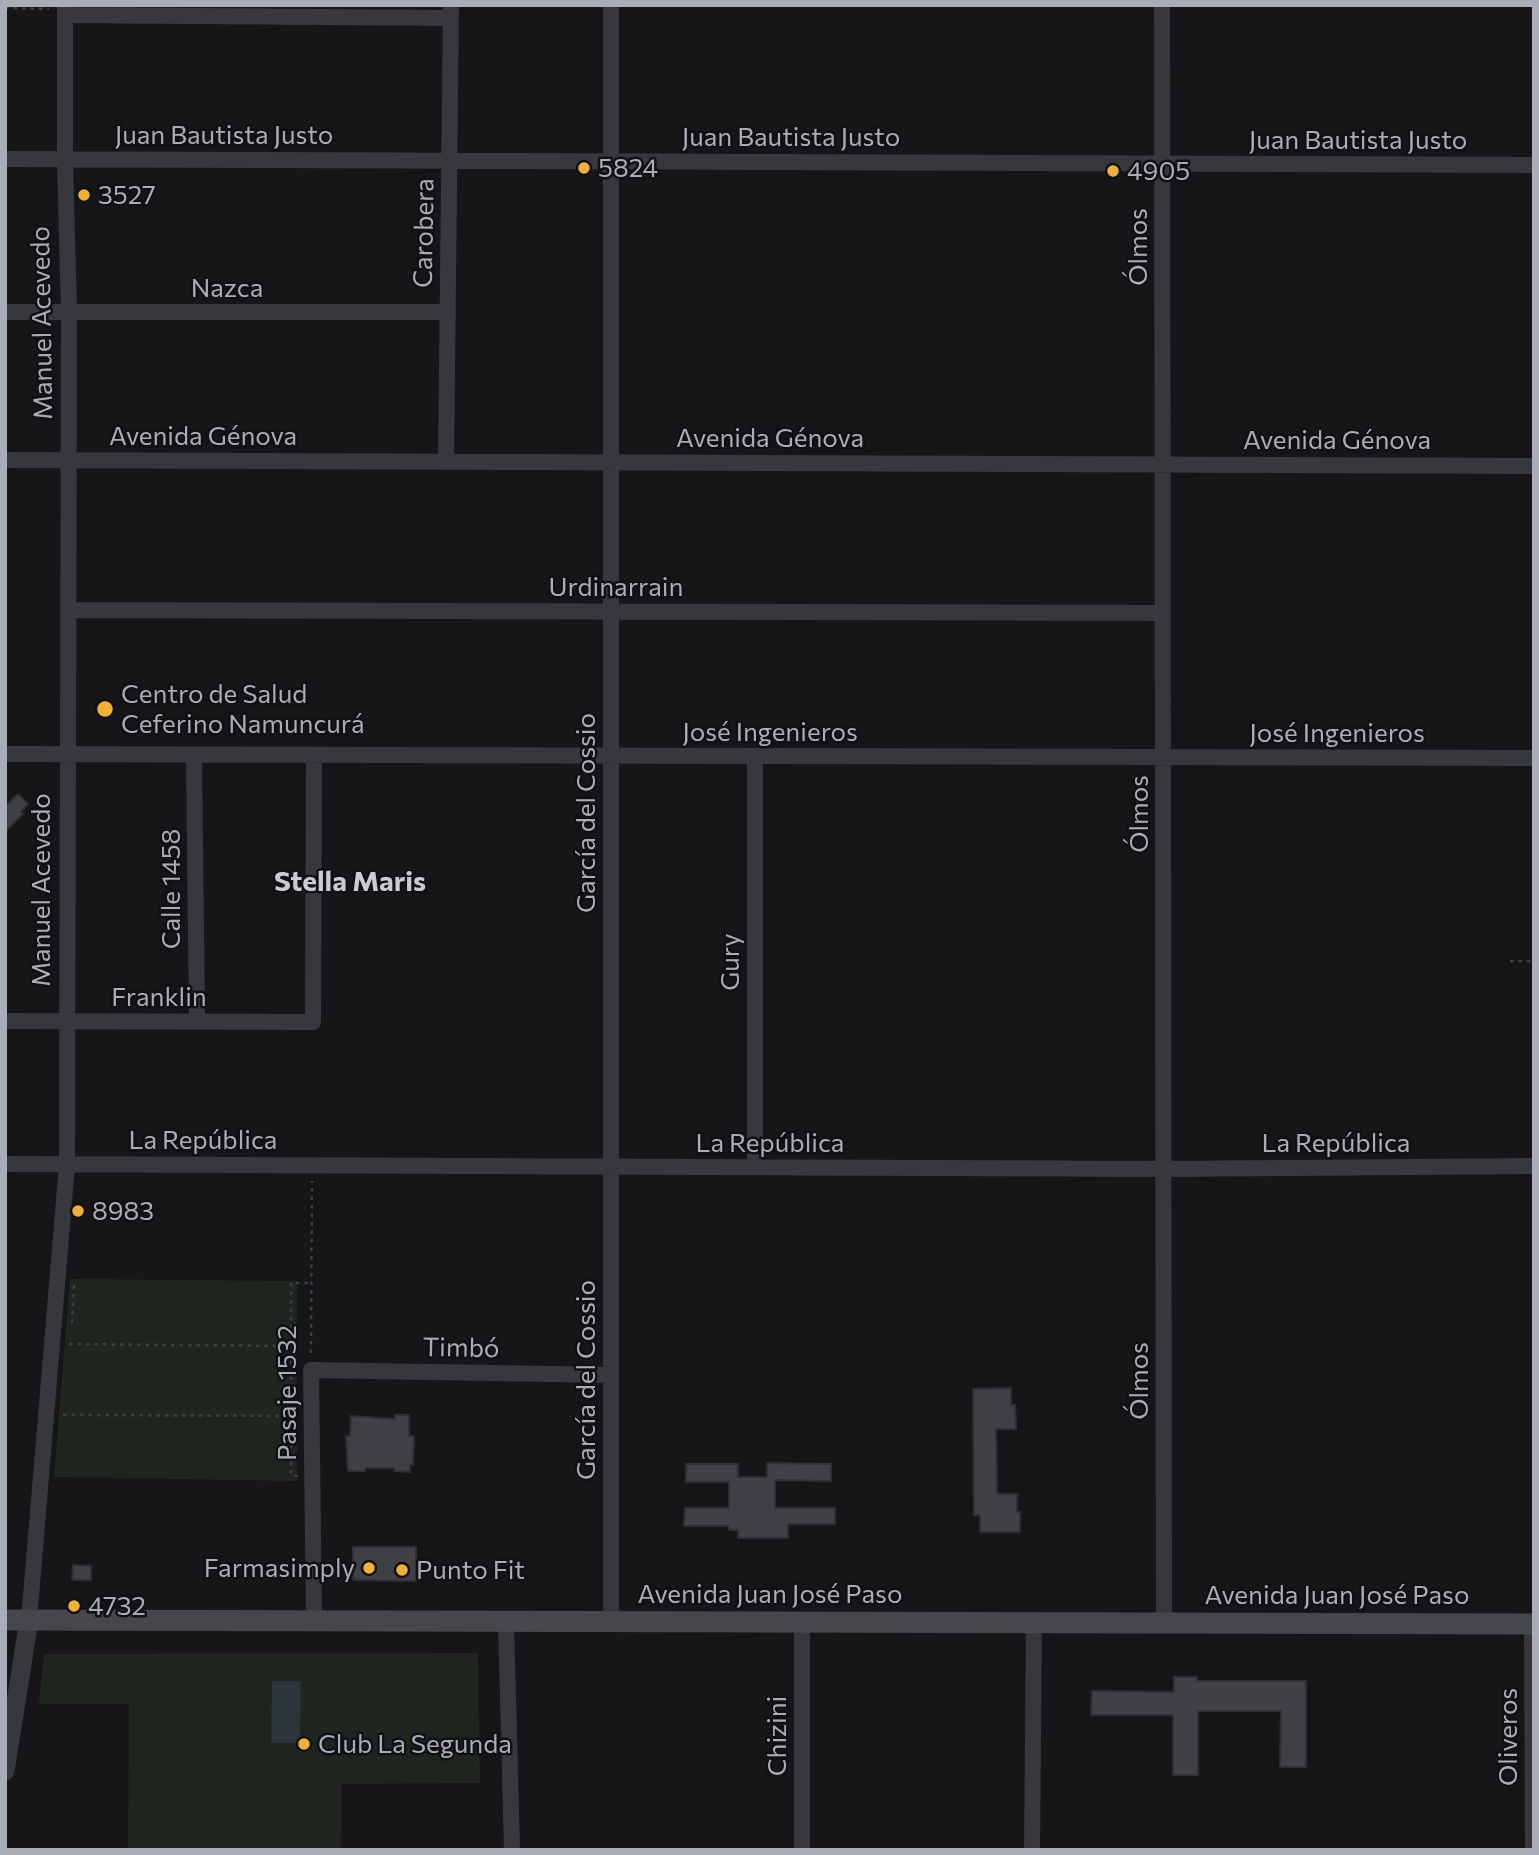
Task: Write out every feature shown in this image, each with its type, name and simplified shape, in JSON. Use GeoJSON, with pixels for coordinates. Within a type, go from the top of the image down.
{"type":"FeatureCollection","features":[{"type":"Feature","properties":{"kind":"main road","name":"Avenida Juan José Paso"},"geometry":{"type":"LineString","coordinates":[[5,1620],[1533,1624]]}},
{"type":"Feature","properties":{"kind":"street","name":"García del Cossio"},"geometry":{"type":"LineString","coordinates":[[611,5],[611,1622]]}},
{"type":"Feature","properties":{"kind":"street","name":"Ólmos"},"geometry":{"type":"LineString","coordinates":[[1162,5],[1164,1623]]}},
{"type":"Feature","properties":{"kind":"street"},"geometry":{"type":"LineString","coordinates":[[65,10],[451,12]]}},
{"type":"Feature","properties":{"kind":"street","name":"Manuel Acevedo"},"geometry":{"type":"LineString","coordinates":[[5,1771],[29,1620],[67,1165],[69,312],[65,10]]}},
{"type":"Feature","properties":{"kind":"street","name":"Carobera"},"geometry":{"type":"LineString","coordinates":[[446,461],[451,12]]}},
{"type":"Feature","properties":{"kind":"street","name":"Juan Bautista Justo"},"geometry":{"type":"LineString","coordinates":[[5,159],[1534,165]]}},
{"type":"Feature","properties":{"kind":"street","name":"Nazca"},"geometry":{"type":"LineString","coordinates":[[5,312],[448,312]]}},
{"type":"Feature","properties":{"kind":"street","name":"Avenida Génova"},"geometry":{"type":"LineString","coordinates":[[5,460],[1534,466]]}},
{"type":"Feature","properties":{"kind":"street","name":"Urdinarrain"},"geometry":{"type":"LineString","coordinates":[[68,610],[1163,613]]}},
{"type":"Feature","properties":{"kind":"street","name":"José Ingenieros"},"geometry":{"type":"LineString","coordinates":[[5,754],[1534,758]]}},
{"type":"Feature","properties":{"kind":"street","name":"Calle 1458"},"geometry":{"type":"LineString","coordinates":[[194,755],[197,1021]]}},
{"type":"Feature","properties":{"kind":"street","name":"Franklin"},"geometry":{"type":"LineString","coordinates":[[5,1021],[313,1021],[314,755]]}},
{"type":"Feature","properties":{"kind":"street","name":"Gury"},"geometry":{"type":"LineString","coordinates":[[755,756],[755,1167]]}},
{"type":"Feature","properties":{"kind":"street","name":"La República"},"geometry":{"type":"LineString","coordinates":[[5,1164],[1164,1169],[1534,1166]]}},
{"type":"Feature","properties":{"kind":"street","name":"Timbó"},"geometry":{"type":"LineString","coordinates":[[311,1370],[611,1375]]}},
{"type":"Feature","properties":{"kind":"street","name":"Pasaje 1532"},"geometry":{"type":"LineString","coordinates":[[311,1370],[314,1621]]}},
{"type":"Feature","properties":{"kind":"street"},"geometry":{"type":"LineString","coordinates":[[506,1621],[512,1850]]}},
{"type":"Feature","properties":{"kind":"street","name":"Chizini"},"geometry":{"type":"LineString","coordinates":[[802,1622],[802,1850]]}},
{"type":"Feature","properties":{"kind":"street"},"geometry":{"type":"LineString","coordinates":[[1032,1850],[1034,1622]]}},
{"type":"Feature","properties":{"kind":"street","name":"Oliveros"},"geometry":{"type":"LineString","coordinates":[[1533,1624],[1533,1850]]}},
{"type":"Feature","properties":{"kind":"path"},"geometry":{"type":"LineString","coordinates":[[5,8],[65,10]]}},
{"type":"Feature","properties":{"kind":"path"},"geometry":{"type":"LineString","coordinates":[[1510,961],[1534,961]]}},
{"type":"Feature","properties":{"kind":"path","name":"Pasaje 1532"},"geometry":{"type":"LineString","coordinates":[[311,1370],[312,1165]]}},
{"type":"Feature","properties":{"kind":"path"},"geometry":{"type":"LineString","coordinates":[[312,1283],[291,1283],[290,1346],[291,1475],[312,1476]]}},
{"type":"Feature","properties":{"kind":"path"},"geometry":{"type":"LineString","coordinates":[[52,1343],[290,1346]]}},
{"type":"Feature","properties":{"kind":"path"},"geometry":{"type":"LineString","coordinates":[[63,1415],[290,1416]]}},
{"type":"Feature","properties":{"kind":"shaded area"},"geometry":{"type":"Polygon","coordinates":[[[70,1279],[297,1281],[297,1481],[54,1477],[70,1279]]]}},
{"type":"Feature","properties":{"kind":"shaded area","name":"Club La Segunda"},"geometry":{"type":"Polygon","coordinates":[[[478,1653],[480,1783],[342,1784],[341,1850],[128,1850],[129,1704],[39,1704],[44,1654],[478,1653]]]}},
{"type":"Feature","properties":{"kind":"shaded area"},"geometry":{"type":"Polygon","coordinates":[[[272,1681],[301,1681],[300,1743],[271,1743],[272,1681]]]}},
{"type":"Feature","properties":{"kind":"building"},"geometry":{"type":"Polygon","coordinates":[[[18,794],[28,804],[21,812],[23,814],[5,832],[5,807],[18,794]]]}},
{"type":"Feature","properties":{"kind":"building"},"geometry":{"type":"Polygon","coordinates":[[[1011,1388],[1016,1429],[996,1429],[997,1494],[1017,1494],[1020,1532],[980,1532],[980,1515],[974,1515],[973,1389],[1011,1388]]]}},
{"type":"Feature","properties":{"kind":"building"},"geometry":{"type":"Polygon","coordinates":[[[395,1415],[409,1415],[409,1436],[414,1436],[413,1465],[410,1465],[410,1472],[394,1471],[394,1468],[348,1471],[346,1436],[350,1436],[351,1416],[395,1419],[395,1415]]]}},
{"type":"Feature","properties":{"kind":"building"},"geometry":{"type":"Polygon","coordinates":[[[767,1463],[831,1464],[831,1481],[775,1480],[775,1508],[835,1508],[835,1524],[788,1524],[788,1538],[738,1538],[738,1530],[729,1530],[729,1526],[684,1526],[685,1508],[729,1508],[729,1482],[686,1482],[686,1464],[738,1464],[738,1477],[767,1477],[767,1463]]]}},
{"type":"Feature","properties":{"kind":"building"},"geometry":{"type":"Polygon","coordinates":[[[353,1547],[416,1547],[416,1581],[353,1580],[353,1547]]]}},
{"type":"Feature","properties":{"kind":"building"},"geometry":{"type":"Polygon","coordinates":[[[73,1565],[91,1566],[91,1580],[72,1580],[73,1565]]]}},
{"type":"Feature","properties":{"kind":"building"},"geometry":{"type":"Polygon","coordinates":[[[1174,1677],[1197,1677],[1197,1681],[1306,1681],[1306,1767],[1280,1767],[1281,1711],[1198,1711],[1198,1775],[1173,1775],[1173,1715],[1091,1715],[1092,1691],[1174,1692],[1174,1677]]]}},
{"type":"Feature","properties":{"kind":"place","name":"5824"},"geometry":{"type":"Point","coordinates":[584,168]}},
{"type":"Feature","properties":{"kind":"place","name":"4905"},"geometry":{"type":"Point","coordinates":[1113,171]}},
{"type":"Feature","properties":{"kind":"place","name":"3527"},"geometry":{"type":"Point","coordinates":[84,195]}},
{"type":"Feature","properties":{"kind":"place","name":"Centro de Salud Ceferino Namuncurá"},"geometry":{"type":"Point","coordinates":[105,709]}},
{"type":"Feature","properties":{"kind":"place","name":"8983"},"geometry":{"type":"Point","coordinates":[78,1211]}},
{"type":"Feature","properties":{"kind":"place","name":"Farmasimply"},"geometry":{"type":"Point","coordinates":[369,1568]}},
{"type":"Feature","properties":{"kind":"place","name":"Punto Fit"},"geometry":{"type":"Point","coordinates":[402,1570]}},
{"type":"Feature","properties":{"kind":"place","name":"4732"},"geometry":{"type":"Point","coordinates":[74,1606]}},
{"type":"Feature","properties":{"kind":"place","name":"Club La Segunda"},"geometry":{"type":"Point","coordinates":[304,1744]}},
{"type":"Feature","properties":{"kind":"district","name":"Stella Maris"},"geometry":{"type":"Point","coordinates":[350,882]}}]}
